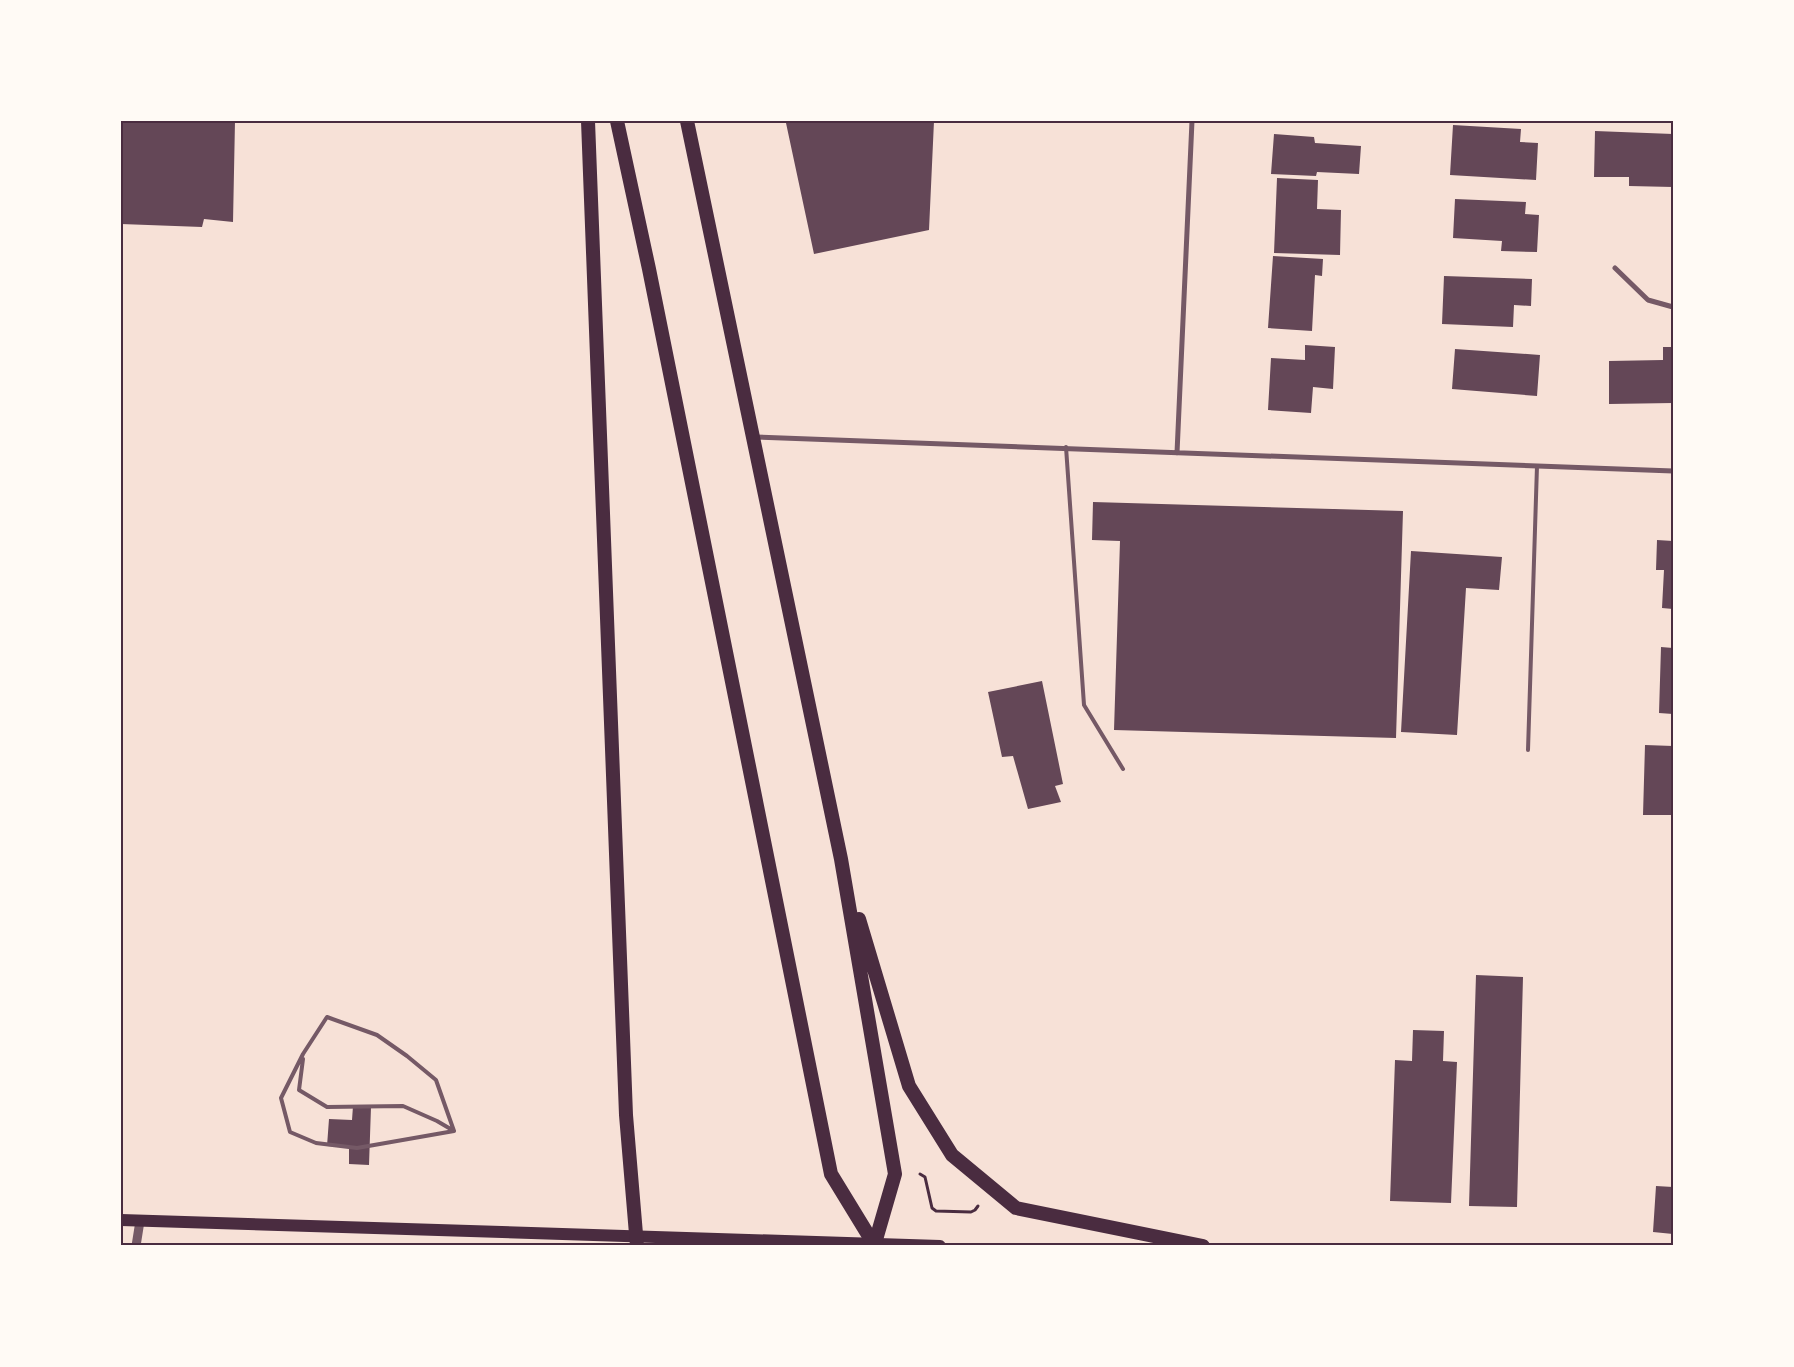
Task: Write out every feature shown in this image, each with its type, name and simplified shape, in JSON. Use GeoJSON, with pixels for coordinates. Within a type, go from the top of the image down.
{"type":"FeatureCollection","features":[{"type":"Feature","properties":{"kind":"highway"},"geometry":{"type":"LineString","coordinates":[[588,121],[626,1116],[637,1246]]}},
{"type":"Feature","properties":{"kind":"highway"},"geometry":{"type":"LineString","coordinates":[[617,121],[653,289],[831,1174],[875,1244]]}},
{"type":"Feature","properties":{"kind":"highway"},"geometry":{"type":"LineString","coordinates":[[687,121],[841,859],[895,1174],[875,1244]]}},
{"type":"Feature","properties":{"kind":"highway"},"geometry":{"type":"LineString","coordinates":[[841,859],[909,1086],[952,1155],[1016,1208],[1203,1246]]}},
{"type":"Feature","properties":{"kind":"main road"},"geometry":{"type":"LineString","coordinates":[[121,1220],[940,1246]]}},
{"type":"Feature","properties":{"kind":"street"},"geometry":{"type":"LineString","coordinates":[[1177,453],[1192,121]]}},
{"type":"Feature","properties":{"kind":"street"},"geometry":{"type":"LineString","coordinates":[[1615,268],[1648,300],[1673,306]]}},
{"type":"Feature","properties":{"kind":"street"},"geometry":{"type":"LineString","coordinates":[[753,437],[1066,447],[1177,453],[1673,471]]}},
{"type":"Feature","properties":{"kind":"street"},"geometry":{"type":"LineString","coordinates":[[136,1246],[140,1220]]}},
{"type":"Feature","properties":{"kind":"lane"},"geometry":{"type":"LineString","coordinates":[[1066,447],[1084,705],[1123,769]]}},
{"type":"Feature","properties":{"kind":"lane"},"geometry":{"type":"LineString","coordinates":[[1528,750],[1538,466]]}},
{"type":"Feature","properties":{"kind":"lane"},"geometry":{"type":"LineString","coordinates":[[327,1017],[377,1035],[436,1080],[454,1132],[357,1148],[316,1143],[290,1132],[281,1098],[303,1054],[327,1017]]}},
{"type":"Feature","properties":{"kind":"lane"},"geometry":{"type":"LineString","coordinates":[[303,1054],[298,1090],[327,1107],[403,1106],[437,1121],[454,1132]]}},
{"type":"Feature","properties":{"kind":"path"},"geometry":{"type":"LineString","coordinates":[[920,1174],[925,1178],[932,1208],[936,1211],[971,1212],[975,1210],[981,1201]]}},
{"type":"Feature","properties":{"kind":"building"},"geometry":{"type":"Polygon","coordinates":[[[121,121],[235,121],[233,222],[204,219],[202,227],[121,224],[121,121]]]}},
{"type":"Feature","properties":{"kind":"building"},"geometry":{"type":"Polygon","coordinates":[[[788,121],[934,121],[929,230],[814,254],[786,123],[788,121]]]}},
{"type":"Feature","properties":{"kind":"building"},"geometry":{"type":"Polygon","coordinates":[[[1453,125],[1521,129],[1520,142],[1538,143],[1536,180],[1450,175],[1453,125]]]}},
{"type":"Feature","properties":{"kind":"building"},"geometry":{"type":"Polygon","coordinates":[[[1595,131],[1673,134],[1673,187],[1629,186],[1629,177],[1594,177],[1595,131]]]}},
{"type":"Feature","properties":{"kind":"building"},"geometry":{"type":"Polygon","coordinates":[[[1274,134],[1314,137],[1315,143],[1361,146],[1359,174],[1317,172],[1316,176],[1271,174],[1274,134]]]}},
{"type":"Feature","properties":{"kind":"building"},"geometry":{"type":"Polygon","coordinates":[[[1277,178],[1318,180],[1317,209],[1341,210],[1340,255],[1274,253],[1277,178]]]}},
{"type":"Feature","properties":{"kind":"building"},"geometry":{"type":"Polygon","coordinates":[[[1455,199],[1526,202],[1525,214],[1539,215],[1537,252],[1501,251],[1502,241],[1453,238],[1455,199]]]}},
{"type":"Feature","properties":{"kind":"building"},"geometry":{"type":"Polygon","coordinates":[[[1273,256],[1323,259],[1322,276],[1315,275],[1312,331],[1268,328],[1273,256]]]}},
{"type":"Feature","properties":{"kind":"building"},"geometry":{"type":"Polygon","coordinates":[[[1444,276],[1532,279],[1531,306],[1514,305],[1513,327],[1442,324],[1444,276]]]}},
{"type":"Feature","properties":{"kind":"building"},"geometry":{"type":"Polygon","coordinates":[[[1305,345],[1335,347],[1333,389],[1313,387],[1311,413],[1268,410],[1271,358],[1305,360],[1305,345]]]}},
{"type":"Feature","properties":{"kind":"building"},"geometry":{"type":"Polygon","coordinates":[[[1663,347],[1673,347],[1673,403],[1609,404],[1609,361],[1663,360],[1663,347]]]}},
{"type":"Feature","properties":{"kind":"building"},"geometry":{"type":"Polygon","coordinates":[[[1455,349],[1540,355],[1537,396],[1452,389],[1455,349]]]}},
{"type":"Feature","properties":{"kind":"building"},"geometry":{"type":"Polygon","coordinates":[[[1093,502],[1403,511],[1396,738],[1114,730],[1120,541],[1092,540],[1093,502]]]}},
{"type":"Feature","properties":{"kind":"building"},"geometry":{"type":"Polygon","coordinates":[[[1657,540],[1673,541],[1673,609],[1662,608],[1664,570],[1656,570],[1657,540]]]}},
{"type":"Feature","properties":{"kind":"building"},"geometry":{"type":"Polygon","coordinates":[[[1411,551],[1502,557],[1499,590],[1466,588],[1457,735],[1401,732],[1411,551]]]}},
{"type":"Feature","properties":{"kind":"building"},"geometry":{"type":"Polygon","coordinates":[[[1661,647],[1673,648],[1673,714],[1659,713],[1661,647]]]}},
{"type":"Feature","properties":{"kind":"building"},"geometry":{"type":"Polygon","coordinates":[[[1042,681],[1063,784],[1055,786],[1061,802],[1028,809],[1013,756],[1002,757],[988,692],[1042,681]]]}},
{"type":"Feature","properties":{"kind":"building"},"geometry":{"type":"Polygon","coordinates":[[[1645,745],[1673,746],[1673,815],[1643,815],[1645,745]]]}},
{"type":"Feature","properties":{"kind":"building"},"geometry":{"type":"Polygon","coordinates":[[[1476,975],[1523,977],[1517,1207],[1469,1206],[1476,975]]]}},
{"type":"Feature","properties":{"kind":"building"},"geometry":{"type":"Polygon","coordinates":[[[1413,1030],[1444,1031],[1443,1061],[1457,1062],[1451,1203],[1390,1201],[1395,1060],[1412,1061],[1413,1030]]]}},
{"type":"Feature","properties":{"kind":"building"},"geometry":{"type":"Polygon","coordinates":[[[353,1106],[371,1107],[369,1165],[349,1164],[349,1147],[327,1146],[329,1119],[352,1120],[353,1106]]]}},
{"type":"Feature","properties":{"kind":"building"},"geometry":{"type":"Polygon","coordinates":[[[1656,1186],[1673,1187],[1673,1234],[1653,1232],[1656,1186]]]}}]}
